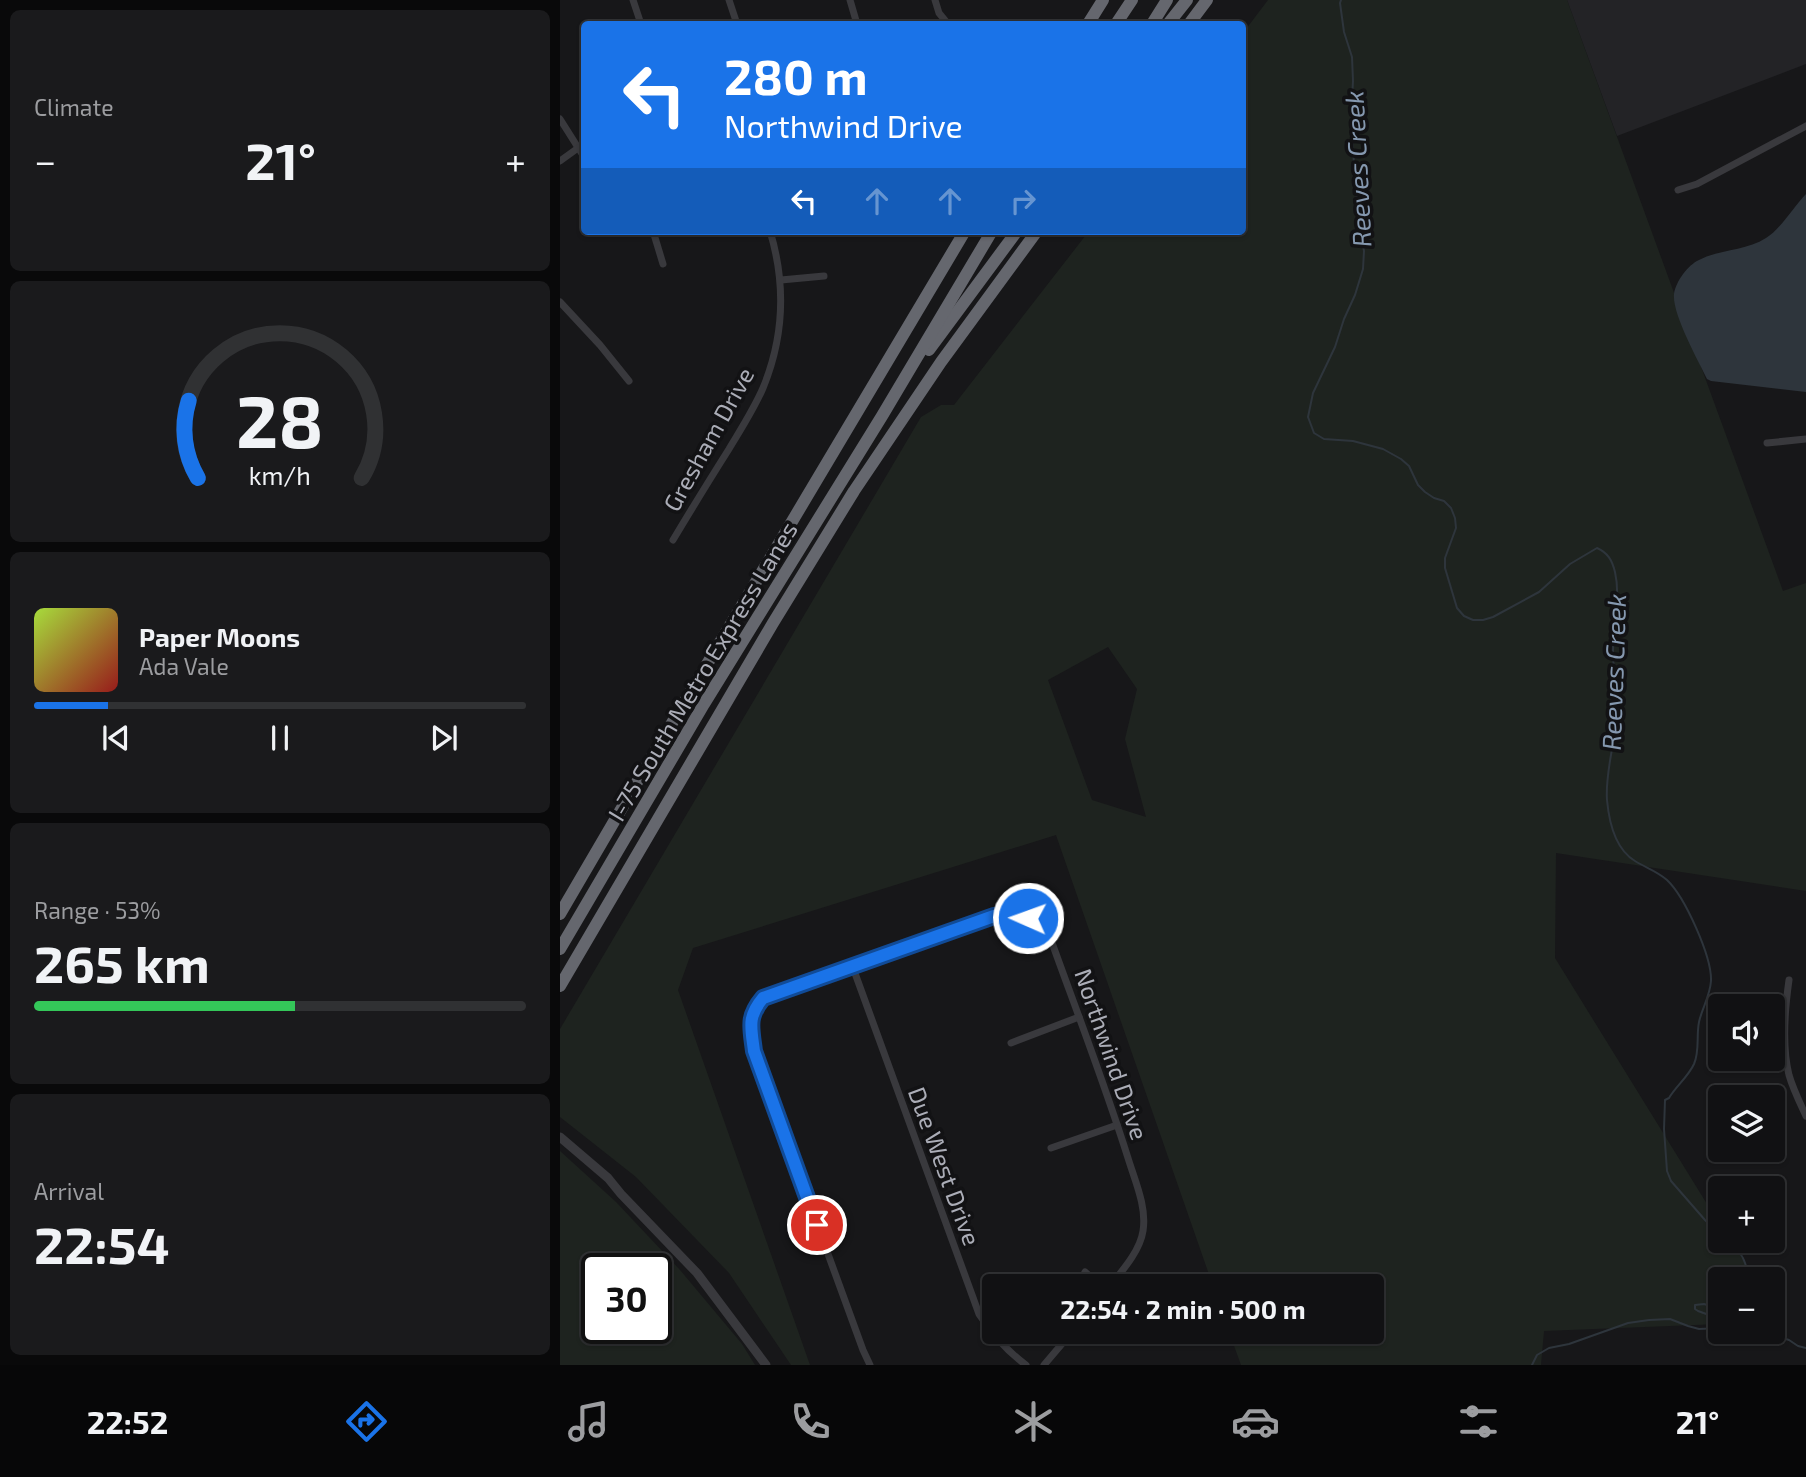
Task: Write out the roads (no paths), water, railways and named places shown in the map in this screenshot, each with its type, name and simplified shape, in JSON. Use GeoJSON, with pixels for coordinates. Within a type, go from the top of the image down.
{"type":"FeatureCollection","features":[{"type":"Feature","properties":{"kind":"highway"},"geometry":{"type":"LineString","coordinates":[[1090,21],[1103,0]]}},
{"type":"Feature","properties":{"kind":"highway"},"geometry":{"type":"LineString","coordinates":[[1118,21],[1131,0]]}},
{"type":"Feature","properties":{"kind":"highway"},"geometry":{"type":"LineString","coordinates":[[1154,21],[1167,0]]}},
{"type":"Feature","properties":{"kind":"highway"},"geometry":{"type":"LineString","coordinates":[[1170,21],[1186,0]]}},
{"type":"Feature","properties":{"kind":"highway"},"geometry":{"type":"LineString","coordinates":[[1191,21],[1207,0]]}},
{"type":"Feature","properties":{"kind":"highway"},"geometry":{"type":"LineString","coordinates":[[560,914],[963,235]]}},
{"type":"Feature","properties":{"kind":"highway","name":"I-75 South Metro Express Lanes"},"geometry":{"type":"LineString","coordinates":[[560,949],[704,704],[882,416],[990,235]]}},
{"type":"Feature","properties":{"kind":"highway","name":"I-75 South Metro Express Lanes"},"geometry":{"type":"LineString","coordinates":[[882,416],[1014,235]]}},
{"type":"Feature","properties":{"kind":"highway"},"geometry":{"type":"LineString","coordinates":[[560,986],[773,623],[854,491],[941,362],[1034,235]]}},
{"type":"Feature","properties":{"kind":"street"},"geometry":{"type":"LineString","coordinates":[[633,0],[640,21]]}},
{"type":"Feature","properties":{"kind":"street"},"geometry":{"type":"LineString","coordinates":[[729,0],[736,21]]}},
{"type":"Feature","properties":{"kind":"street"},"geometry":{"type":"LineString","coordinates":[[849,0],[856,21]]}},
{"type":"Feature","properties":{"kind":"street"},"geometry":{"type":"LineString","coordinates":[[935,0],[945,21]]}},
{"type":"Feature","properties":{"kind":"street"},"geometry":{"type":"LineString","coordinates":[[560,119],[581,152]]}},
{"type":"Feature","properties":{"kind":"street"},"geometry":{"type":"LineString","coordinates":[[1678,190],[1697,184],[1806,126]]}},
{"type":"Feature","properties":{"kind":"street"},"geometry":{"type":"LineString","coordinates":[[560,161],[578,148]]}},
{"type":"Feature","properties":{"kind":"street"},"geometry":{"type":"LineString","coordinates":[[654,235],[663,264]]}},
{"type":"Feature","properties":{"kind":"street","name":"Gresham Drive"},"geometry":{"type":"LineString","coordinates":[[673,540],[739,432],[769,373],[782,302],[781,280],[771,235]]}},
{"type":"Feature","properties":{"kind":"street"},"geometry":{"type":"LineString","coordinates":[[781,280],[824,276]]}},
{"type":"Feature","properties":{"kind":"street"},"geometry":{"type":"LineString","coordinates":[[560,302],[629,381]]}},
{"type":"Feature","properties":{"kind":"street"},"geometry":{"type":"LineString","coordinates":[[1767,443],[1806,439]]}},
{"type":"Feature","properties":{"kind":"street"},"geometry":{"type":"LineString","coordinates":[[870,1365],[754,1051],[750,1025],[753,1009],[763,998],[852,965],[994,916],[1022,916],[1025,897]]}},
{"type":"Feature","properties":{"kind":"street","name":"Northwind Drive"},"geometry":{"type":"LineString","coordinates":[[1022,916],[1043,927],[1051,940],[1117,1125],[1143,1208],[1143,1232],[1135,1250],[1118,1274]]}},
{"type":"Feature","properties":{"kind":"street","name":"Due West Drive"},"geometry":{"type":"LineString","coordinates":[[852,965],[979,1314],[992,1333],[1026,1365]]}},
{"type":"Feature","properties":{"kind":"street"},"geometry":{"type":"LineString","coordinates":[[1789,980],[1786,1005],[1787,1062],[1791,1080],[1806,1116]]}},
{"type":"Feature","properties":{"kind":"street"},"geometry":{"type":"LineString","coordinates":[[1011,1043],[1079,1017]]}},
{"type":"Feature","properties":{"kind":"street"},"geometry":{"type":"LineString","coordinates":[[1051,1148],[1117,1125]]}},
{"type":"Feature","properties":{"kind":"street"},"geometry":{"type":"LineString","coordinates":[[560,1137],[608,1178],[697,1272],[766,1365]]}},
{"type":"Feature","properties":{"kind":"street"},"geometry":{"type":"LineString","coordinates":[[1044,1365],[1062,1344]]}},
{"type":"Feature","properties":{"kind":"waterway","name":"Reeves Creek"},"geometry":{"type":"LineString","coordinates":[[1341,0],[1344,32],[1352,57],[1351,116],[1359,224],[1364,251],[1363,269],[1335,347],[1313,393],[1308,417],[1314,433],[1324,439],[1353,441],[1383,449],[1401,459],[1409,466],[1418,485],[1425,492],[1444,501],[1451,508],[1456,528],[1445,558],[1445,568],[1457,608],[1464,616],[1473,620],[1493,617],[1539,592],[1570,564],[1597,548],[1611,560],[1617,582],[1613,652],[1617,712],[1607,780],[1608,808],[1611,826],[1622,850],[1663,877],[1674,888],[1689,913],[1707,957],[1711,981],[1699,1022],[1696,1059],[1689,1073],[1665,1100],[1664,1129],[1667,1171],[1671,1181],[1708,1223]]}},
{"type":"Feature","properties":{"kind":"waterway","name":"Reeves Creek"},"geometry":{"type":"LineString","coordinates":[[1740,1253],[1746,1267]]}},
{"type":"Feature","properties":{"kind":"waterway","name":"Reeves Creek"},"geometry":{"type":"LineString","coordinates":[[1708,1305],[1695,1305],[1695,1309],[1708,1315]]}},
{"type":"Feature","properties":{"kind":"waterway","name":"Reeves Creek"},"geometry":{"type":"LineString","coordinates":[[1532,1365],[1537,1355],[1549,1348],[1569,1344],[1628,1323],[1670,1319],[1699,1329],[1708,1329]]}},
{"type":"Feature","properties":{"kind":"waterway"},"geometry":{"type":"LineString","coordinates":[[1785,1339],[1806,1348]]}}]}
